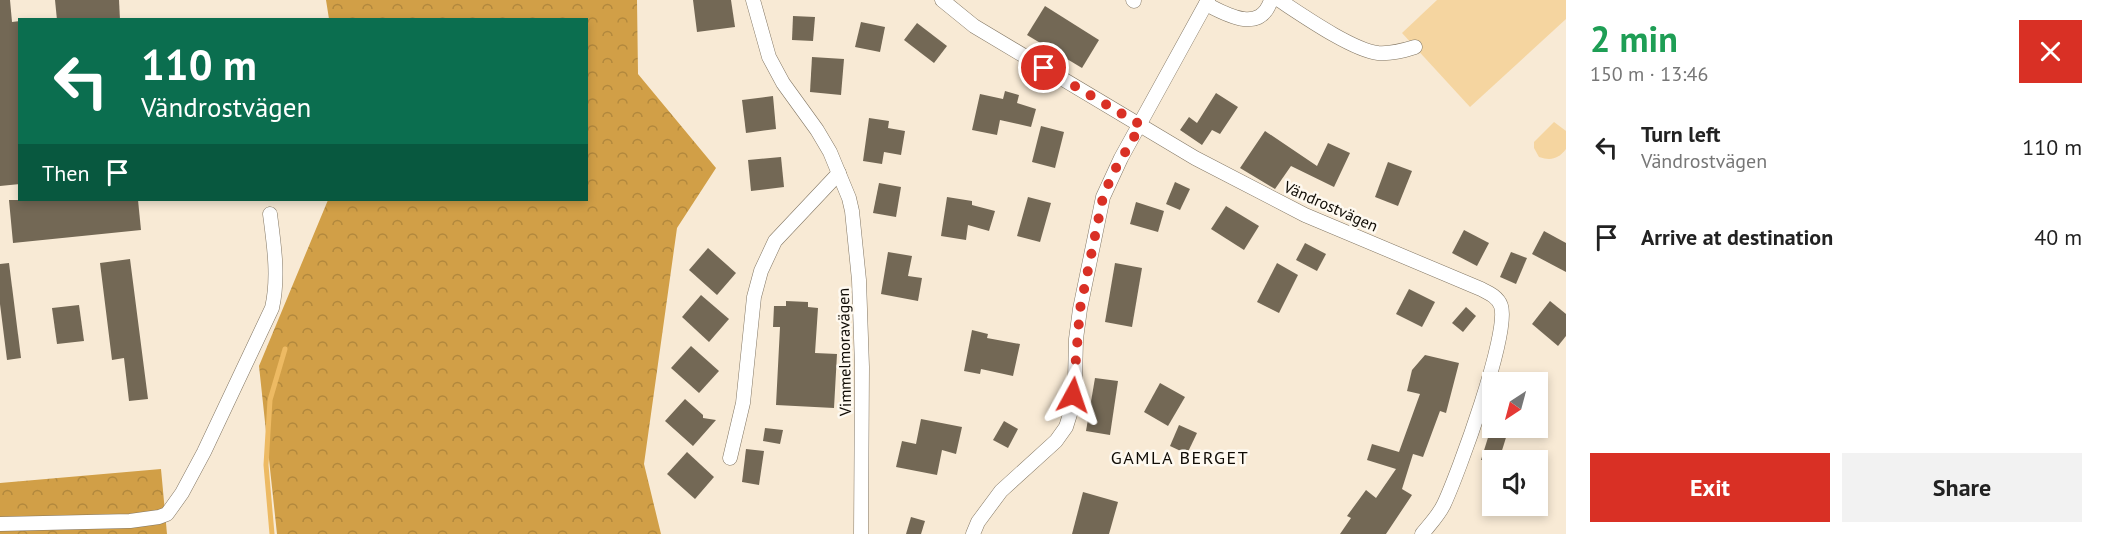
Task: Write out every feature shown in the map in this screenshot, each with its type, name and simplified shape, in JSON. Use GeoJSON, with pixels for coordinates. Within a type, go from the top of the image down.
{"type":"FeatureCollection","features":[{"type":"Feature","properties":{"kind":"street","name":"Vimmelmoravägen"},"geometry":{"type":"LineString","coordinates":[[753,0],[769,57],[783,83],[818,130],[839,173],[852,211],[859,280],[862,367],[861,534]]}},
{"type":"Feature","properties":{"kind":"street","name":"Vändrostvägen"},"geometry":{"type":"LineString","coordinates":[[942,0],[974,26],[1195,158],[1305,215],[1481,289],[1498,300],[1502,312],[1502,333],[1485,390],[1443,507],[1422,534]]}},
{"type":"Feature","properties":{"kind":"street"},"geometry":{"type":"LineString","coordinates":[[973,534],[978,522],[1001,491],[1056,441],[1066,428],[1075,380],[1076,339],[1080,309],[1103,197],[1121,158],[1207,2],[1227,15],[1240,20],[1258,18],[1270,5],[1271,0]]}},
{"type":"Feature","properties":{"kind":"street"},"geometry":{"type":"LineString","coordinates":[[1279,0],[1341,38],[1376,53],[1395,53],[1415,47]]}},
{"type":"Feature","properties":{"kind":"street"},"geometry":{"type":"LineString","coordinates":[[730,458],[743,403],[754,297],[761,271],[775,241],[839,173]]}},
{"type":"Feature","properties":{"kind":"street"},"geometry":{"type":"LineString","coordinates":[[0,524],[130,521],[159,518],[167,514],[182,493],[204,452],[272,308],[276,272],[270,214]]}},
{"type":"Feature","properties":{"kind":"shaded area"},"geometry":{"type":"Polygon","coordinates":[[[1437,0],[1566,0],[1566,19],[1470,107],[1402,33],[1437,0]]]}},
{"type":"Feature","properties":{"kind":"shaded area"},"geometry":{"type":"Polygon","coordinates":[[[1554,122],[1566,131],[1566,149],[1554,158],[1539,157],[1534,148],[1534,142],[1554,122]]]}},
{"type":"Feature","properties":{"kind":"green space"},"geometry":{"type":"Polygon","coordinates":[[[326,0],[637,0],[638,74],[716,168],[677,228],[644,464],[661,534],[277,534],[259,366],[328,201],[588,201],[588,18],[329,18],[326,0]]]}},
{"type":"Feature","properties":{"kind":"green space"},"geometry":{"type":"Polygon","coordinates":[[[161,469],[167,534],[0,534],[0,483],[161,469]]]}},
{"type":"Feature","properties":{"kind":"building"},"geometry":{"type":"Polygon","coordinates":[[[0,0],[10,0],[12,22],[18,21],[18,184],[0,186],[0,0]]]}},
{"type":"Feature","properties":{"kind":"building"},"geometry":{"type":"Polygon","coordinates":[[[55,0],[119,0],[120,18],[57,18],[55,0]]]}},
{"type":"Feature","properties":{"kind":"building"},"geometry":{"type":"Polygon","coordinates":[[[693,0],[731,0],[735,27],[697,32],[693,0]]]}},
{"type":"Feature","properties":{"kind":"building"},"geometry":{"type":"Polygon","coordinates":[[[1045,6],[1099,40],[1082,68],[1027,35],[1045,6]]]}},
{"type":"Feature","properties":{"kind":"building"},"geometry":{"type":"Polygon","coordinates":[[[793,16],[815,17],[813,41],[792,40],[793,16]]]}},
{"type":"Feature","properties":{"kind":"building"},"geometry":{"type":"Polygon","coordinates":[[[861,22],[885,27],[880,52],[855,47],[861,22]]]}},
{"type":"Feature","properties":{"kind":"building"},"geometry":{"type":"Polygon","coordinates":[[[917,23],[947,46],[934,63],[904,40],[917,23]]]}},
{"type":"Feature","properties":{"kind":"building"},"geometry":{"type":"Polygon","coordinates":[[[812,57],[844,59],[841,95],[810,92],[812,57]]]}},
{"type":"Feature","properties":{"kind":"building"},"geometry":{"type":"Polygon","coordinates":[[[1005,91],[1019,95],[1017,103],[1036,109],[1031,127],[1000,120],[997,135],[972,130],[980,94],[1003,99],[1005,91]]]}},
{"type":"Feature","properties":{"kind":"building"},"geometry":{"type":"Polygon","coordinates":[[[1216,93],[1238,107],[1220,134],[1212,130],[1202,145],[1180,130],[1189,117],[1197,123],[1216,93]]]}},
{"type":"Feature","properties":{"kind":"building"},"geometry":{"type":"Polygon","coordinates":[[[773,96],[776,129],[746,133],[742,100],[773,96]]]}},
{"type":"Feature","properties":{"kind":"building"},"geometry":{"type":"Polygon","coordinates":[[[869,118],[889,121],[888,128],[905,131],[901,155],[884,152],[882,164],[863,161],[869,118]]]}},
{"type":"Feature","properties":{"kind":"building"},"geometry":{"type":"Polygon","coordinates":[[[1041,126],[1064,132],[1055,168],[1032,162],[1041,126]]]}},
{"type":"Feature","properties":{"kind":"building"},"geometry":{"type":"Polygon","coordinates":[[[1265,131],[1317,166],[1328,143],[1350,153],[1334,187],[1291,166],[1275,189],[1240,168],[1265,131]]]}},
{"type":"Feature","properties":{"kind":"building"},"geometry":{"type":"Polygon","coordinates":[[[781,157],[784,187],[751,191],[748,160],[781,157]]]}},
{"type":"Feature","properties":{"kind":"building"},"geometry":{"type":"Polygon","coordinates":[[[1388,162],[1412,171],[1398,206],[1375,197],[1388,162]]]}},
{"type":"Feature","properties":{"kind":"building"},"geometry":{"type":"Polygon","coordinates":[[[1175,182],[1190,189],[1180,210],[1166,204],[1175,182]]]}},
{"type":"Feature","properties":{"kind":"building"},"geometry":{"type":"Polygon","coordinates":[[[879,183],[901,187],[896,217],[873,213],[879,183]]]}},
{"type":"Feature","properties":{"kind":"building"},"geometry":{"type":"Polygon","coordinates":[[[947,197],[972,201],[972,205],[995,211],[989,231],[968,225],[966,240],[941,236],[947,197]]]}},
{"type":"Feature","properties":{"kind":"building"},"geometry":{"type":"Polygon","coordinates":[[[1028,197],[1051,203],[1040,242],[1017,236],[1028,197]]]}},
{"type":"Feature","properties":{"kind":"building"},"geometry":{"type":"Polygon","coordinates":[[[9,200],[138,201],[141,230],[13,243],[9,200]]]}},
{"type":"Feature","properties":{"kind":"building"},"geometry":{"type":"Polygon","coordinates":[[[1136,202],[1164,211],[1158,232],[1130,224],[1136,202]]]}},
{"type":"Feature","properties":{"kind":"building"},"geometry":{"type":"Polygon","coordinates":[[[1226,206],[1259,226],[1244,250],[1211,229],[1226,206]]]}},
{"type":"Feature","properties":{"kind":"building"},"geometry":{"type":"Polygon","coordinates":[[[1464,230],[1489,243],[1477,266],[1452,253],[1464,230]]]}},
{"type":"Feature","properties":{"kind":"building"},"geometry":{"type":"Polygon","coordinates":[[[1544,231],[1566,243],[1566,272],[1532,254],[1544,231]]]}},
{"type":"Feature","properties":{"kind":"building"},"geometry":{"type":"Polygon","coordinates":[[[1305,243],[1326,254],[1317,271],[1296,260],[1305,243]]]}},
{"type":"Feature","properties":{"kind":"building"},"geometry":{"type":"Polygon","coordinates":[[[708,248],[736,273],[717,295],[689,270],[708,248]]]}},
{"type":"Feature","properties":{"kind":"building"},"geometry":{"type":"Polygon","coordinates":[[[888,252],[912,256],[908,276],[922,278],[918,301],[881,294],[888,252]]]}},
{"type":"Feature","properties":{"kind":"building"},"geometry":{"type":"Polygon","coordinates":[[[1511,252],[1527,258],[1516,284],[1500,277],[1511,252]]]}},
{"type":"Feature","properties":{"kind":"building"},"geometry":{"type":"Polygon","coordinates":[[[130,259],[148,399],[129,401],[124,358],[112,360],[100,263],[130,259]]]}},
{"type":"Feature","properties":{"kind":"building"},"geometry":{"type":"Polygon","coordinates":[[[9,263],[21,358],[7,360],[0,304],[0,264],[9,263]]]}},
{"type":"Feature","properties":{"kind":"building"},"geometry":{"type":"Polygon","coordinates":[[[1115,263],[1142,268],[1132,327],[1105,322],[1115,263]]]}},
{"type":"Feature","properties":{"kind":"building"},"geometry":{"type":"Polygon","coordinates":[[[1277,263],[1298,275],[1279,313],[1257,302],[1277,263]]]}},
{"type":"Feature","properties":{"kind":"building"},"geometry":{"type":"Polygon","coordinates":[[[1409,289],[1435,302],[1422,327],[1396,314],[1409,289]]]}},
{"type":"Feature","properties":{"kind":"building"},"geometry":{"type":"Polygon","coordinates":[[[701,295],[729,319],[709,342],[682,317],[701,295]]]}},
{"type":"Feature","properties":{"kind":"building"},"geometry":{"type":"Polygon","coordinates":[[[786,301],[808,302],[808,307],[818,308],[815,353],[837,354],[834,408],[776,405],[780,327],[773,327],[774,306],[786,306],[786,301]]]}},
{"type":"Feature","properties":{"kind":"building"},"geometry":{"type":"Polygon","coordinates":[[[1550,301],[1566,314],[1566,336],[1558,346],[1532,324],[1550,301]]]}},
{"type":"Feature","properties":{"kind":"building"},"geometry":{"type":"Polygon","coordinates":[[[79,305],[84,341],[57,344],[52,308],[79,305]]]}},
{"type":"Feature","properties":{"kind":"building"},"geometry":{"type":"Polygon","coordinates":[[[1466,307],[1476,316],[1463,332],[1452,323],[1466,307]]]}},
{"type":"Feature","properties":{"kind":"building"},"geometry":{"type":"Polygon","coordinates":[[[972,330],[988,334],[987,338],[1020,344],[1013,376],[981,369],[980,374],[964,371],[972,330]]]}},
{"type":"Feature","properties":{"kind":"building"},"geometry":{"type":"Polygon","coordinates":[[[691,346],[719,371],[699,393],[671,368],[691,346]]]}},
{"type":"Feature","properties":{"kind":"building"},"geometry":{"type":"Polygon","coordinates":[[[1425,355],[1459,363],[1446,413],[1440,411],[1423,457],[1413,454],[1402,489],[1412,495],[1386,534],[1340,534],[1351,518],[1347,516],[1366,490],[1376,498],[1396,469],[1367,460],[1372,444],[1399,452],[1420,394],[1407,391],[1412,370],[1425,355]]]}},
{"type":"Feature","properties":{"kind":"building"},"geometry":{"type":"Polygon","coordinates":[[[1095,378],[1118,381],[1110,435],[1086,431],[1095,378]]]}},
{"type":"Feature","properties":{"kind":"building"},"geometry":{"type":"Polygon","coordinates":[[[1160,383],[1185,397],[1168,426],[1144,412],[1160,383]]]}},
{"type":"Feature","properties":{"kind":"building"},"geometry":{"type":"Polygon","coordinates":[[[685,399],[703,415],[703,418],[716,420],[693,446],[665,421],[685,399]]]}},
{"type":"Feature","properties":{"kind":"building"},"geometry":{"type":"Polygon","coordinates":[[[921,419],[962,427],[956,454],[942,450],[937,475],[896,467],[902,441],[916,444],[921,419]]]}},
{"type":"Feature","properties":{"kind":"building"},"geometry":{"type":"Polygon","coordinates":[[[1004,421],[1018,429],[1008,448],[993,440],[1004,421]]]}},
{"type":"Feature","properties":{"kind":"building"},"geometry":{"type":"Polygon","coordinates":[[[1179,425],[1197,433],[1187,454],[1170,446],[1179,425]]]}},
{"type":"Feature","properties":{"kind":"building"},"geometry":{"type":"Polygon","coordinates":[[[765,428],[783,430],[780,444],[763,441],[765,428]]]}},
{"type":"Feature","properties":{"kind":"building"},"geometry":{"type":"Polygon","coordinates":[[[1488,438],[1506,438],[1502,450],[1484,450],[1488,438]]]}},
{"type":"Feature","properties":{"kind":"building"},"geometry":{"type":"Polygon","coordinates":[[[746,449],[764,451],[759,485],[742,482],[746,449]]]}},
{"type":"Feature","properties":{"kind":"building"},"geometry":{"type":"Polygon","coordinates":[[[687,452],[714,477],[695,499],[667,474],[687,452]]]}},
{"type":"Feature","properties":{"kind":"building"},"geometry":{"type":"Polygon","coordinates":[[[1083,492],[1118,502],[1109,534],[1072,534],[1083,492]]]}},
{"type":"Feature","properties":{"kind":"building"},"geometry":{"type":"Polygon","coordinates":[[[911,517],[925,521],[921,534],[906,534],[911,517]]]}},
{"type":"Feature","properties":{"kind":"waterway"},"geometry":{"type":"LineString","coordinates":[[272,534],[266,465],[270,400],[285,349]]}},
{"type":"Feature","properties":{"kind":"district","name":"GAMLA BERGET"},"geometry":{"type":"Point","coordinates":[1180,458]}},
{"type":"Feature","properties":{"kind":"route"},"geometry":{"type":"LineString","coordinates":[[1044,68],[1141,125],[1113,173],[1103,197],[1080,309],[1073,395]]}}]}
